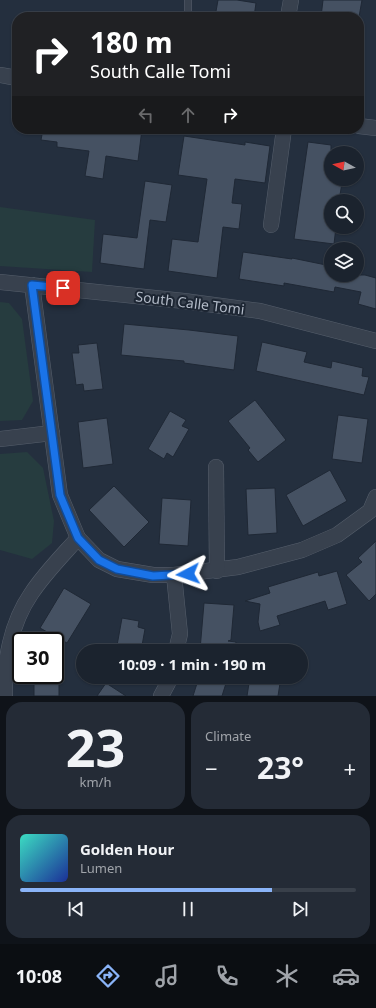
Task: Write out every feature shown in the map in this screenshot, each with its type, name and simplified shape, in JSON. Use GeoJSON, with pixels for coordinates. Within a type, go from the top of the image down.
{"type":"FeatureCollection","features":[{"type":"Feature","properties":{"kind":"street"},"geometry":{"type":"LineString","coordinates":[[289,12],[291,0]]}},
{"type":"Feature","properties":{"kind":"street"},"geometry":{"type":"LineString","coordinates":[[0,75],[12,77]]}},
{"type":"Feature","properties":{"kind":"street"},"geometry":{"type":"LineString","coordinates":[[364,127],[376,128]]}},
{"type":"Feature","properties":{"kind":"street"},"geometry":{"type":"LineString","coordinates":[[271,224],[283,134]]}},
{"type":"Feature","properties":{"kind":"street","name":"South Calle Tomi"},"geometry":{"type":"LineString","coordinates":[[0,282],[184,301],[260,311],[376,341]]}},
{"type":"Feature","properties":{"kind":"street"},"geometry":{"type":"LineString","coordinates":[[32,285],[60,495],[78,538],[99,560],[117,569],[153,576],[217,571],[238,567],[295,552],[327,541],[370,511],[376,497]]}},
{"type":"Feature","properties":{"kind":"street"},"geometry":{"type":"LineString","coordinates":[[0,438],[52,433]]}},
{"type":"Feature","properties":{"kind":"street"},"geometry":{"type":"LineString","coordinates":[[216,467],[217,571]]}},
{"type":"Feature","properties":{"kind":"street"},"geometry":{"type":"LineString","coordinates":[[5,696],[8,657],[14,626],[30,594],[78,538]]}},
{"type":"Feature","properties":{"kind":"street"},"geometry":{"type":"LineString","coordinates":[[174,575],[180,634],[178,644]]}},
{"type":"Feature","properties":{"kind":"street"},"geometry":{"type":"LineString","coordinates":[[160,696],[167,684]]}},
{"type":"Feature","properties":{"kind":"lane"},"geometry":{"type":"LineString","coordinates":[[188,0],[188,12]]}},
{"type":"Feature","properties":{"kind":"green space"},"geometry":{"type":"Polygon","coordinates":[[[0,207],[95,220],[92,272],[0,266],[0,207]]]}},
{"type":"Feature","properties":{"kind":"green space"},"geometry":{"type":"Polygon","coordinates":[[[0,302],[9,303],[22,319],[33,401],[22,420],[0,421],[0,302]]]}},
{"type":"Feature","properties":{"kind":"green space"},"geometry":{"type":"Polygon","coordinates":[[[27,452],[43,468],[54,521],[52,543],[32,559],[0,550],[0,454],[27,452]]]}},
{"type":"Feature","properties":{"kind":"building"},"geometry":{"type":"Polygon","coordinates":[[[218,0],[237,0],[256,3],[255,12],[216,12],[218,0]]]}},
{"type":"Feature","properties":{"kind":"building"},"geometry":{"type":"Polygon","coordinates":[[[323,0],[362,0],[360,12],[322,12],[323,0]]]}},
{"type":"Feature","properties":{"kind":"building"},"geometry":{"type":"Polygon","coordinates":[[[42,134],[141,134],[138,161],[106,156],[103,179],[85,176],[89,151],[57,147],[57,142],[41,140],[42,134]]]}},
{"type":"Feature","properties":{"kind":"building"},"geometry":{"type":"Polygon","coordinates":[[[184,136],[245,145],[245,142],[270,146],[265,183],[235,179],[232,203],[242,204],[239,229],[223,227],[217,278],[168,271],[172,239],[198,242],[207,179],[178,175],[184,136]]]}},
{"type":"Feature","properties":{"kind":"building"},"geometry":{"type":"Polygon","coordinates":[[[308,142],[331,145],[324,146],[324,186],[342,186],[340,194],[324,194],[324,234],[335,234],[334,242],[324,243],[294,239],[308,142]]]}},
{"type":"Feature","properties":{"kind":"building"},"geometry":{"type":"Polygon","coordinates":[[[145,181],[172,185],[166,222],[150,220],[144,269],[100,263],[103,234],[137,238],[145,181]]]}},
{"type":"Feature","properties":{"kind":"building"},"geometry":{"type":"Polygon","coordinates":[[[243,252],[292,258],[324,265],[324,282],[364,282],[364,275],[376,278],[376,309],[358,304],[361,292],[335,287],[334,292],[284,283],[284,286],[239,279],[243,252]]]}},
{"type":"Feature","properties":{"kind":"building"},"geometry":{"type":"Polygon","coordinates":[[[124,324],[238,336],[234,370],[184,363],[184,361],[121,355],[124,324]]]}},
{"type":"Feature","properties":{"kind":"building"},"geometry":{"type":"Polygon","coordinates":[[[262,342],[307,352],[304,362],[331,368],[332,361],[363,368],[362,376],[369,377],[364,395],[256,371],[262,342]]]}},
{"type":"Feature","properties":{"kind":"building"},"geometry":{"type":"Polygon","coordinates":[[[97,343],[103,389],[84,391],[83,384],[76,385],[72,353],[79,353],[78,345],[97,343]]]}},
{"type":"Feature","properties":{"kind":"building"},"geometry":{"type":"Polygon","coordinates":[[[255,400],[286,440],[258,462],[248,450],[250,448],[228,421],[255,400]]]}},
{"type":"Feature","properties":{"kind":"building"},"geometry":{"type":"Polygon","coordinates":[[[170,411],[186,420],[182,426],[189,429],[173,457],[167,453],[164,459],[148,449],[170,411]]]}},
{"type":"Feature","properties":{"kind":"building"},"geometry":{"type":"Polygon","coordinates":[[[338,415],[368,419],[362,463],[332,459],[338,415]]]}},
{"type":"Feature","properties":{"kind":"building"},"geometry":{"type":"Polygon","coordinates":[[[107,418],[113,464],[83,468],[78,422],[107,418]]]}},
{"type":"Feature","properties":{"kind":"building"},"geometry":{"type":"Polygon","coordinates":[[[330,470],[347,501],[303,526],[286,495],[330,470]]]}},
{"type":"Feature","properties":{"kind":"building"},"geometry":{"type":"Polygon","coordinates":[[[114,486],[149,522],[124,547],[89,510],[114,486]]]}},
{"type":"Feature","properties":{"kind":"building"},"geometry":{"type":"Polygon","coordinates":[[[275,488],[277,533],[248,535],[246,489],[275,488]]]}},
{"type":"Feature","properties":{"kind":"building"},"geometry":{"type":"Polygon","coordinates":[[[162,498],[191,500],[188,546],[159,544],[162,498]]]}},
{"type":"Feature","properties":{"kind":"building"},"geometry":{"type":"Polygon","coordinates":[[[376,541],[376,594],[369,601],[346,575],[362,562],[358,558],[376,541]]]}},
{"type":"Feature","properties":{"kind":"building"},"geometry":{"type":"Polygon","coordinates":[[[337,571],[347,604],[328,610],[325,601],[277,616],[280,625],[260,631],[258,622],[260,604],[245,601],[270,593],[268,587],[318,572],[319,576],[337,571]]]}},
{"type":"Feature","properties":{"kind":"building"},"geometry":{"type":"Polygon","coordinates":[[[64,588],[91,604],[67,643],[64,641],[64,632],[47,632],[40,628],[64,588]]]}},
{"type":"Feature","properties":{"kind":"building"},"geometry":{"type":"Polygon","coordinates":[[[204,603],[234,605],[231,640],[228,641],[236,642],[236,644],[201,644],[204,603]]]}},
{"type":"Feature","properties":{"kind":"building"},"geometry":{"type":"Polygon","coordinates":[[[122,618],[139,621],[138,627],[145,629],[142,644],[117,644],[122,618]]]}},
{"type":"Feature","properties":{"kind":"building"},"geometry":{"type":"Polygon","coordinates":[[[34,684],[59,684],[59,696],[34,696],[34,684]]]}},
{"type":"Feature","properties":{"kind":"building"},"geometry":{"type":"Polygon","coordinates":[[[105,684],[108,684],[126,696],[97,696],[105,684]]]}},
{"type":"Feature","properties":{"kind":"building"},"geometry":{"type":"Polygon","coordinates":[[[197,684],[226,684],[222,696],[193,696],[197,684]]]}},
{"type":"Feature","properties":{"kind":"building"},"geometry":{"type":"Polygon","coordinates":[[[249,684],[280,684],[278,696],[247,696],[249,684]]]}},
{"type":"Feature","properties":{"kind":"route"},"geometry":{"type":"LineString","coordinates":[[63,288],[32,285],[60,495],[78,538],[99,560],[117,569],[153,576],[188,574]]}}]}
